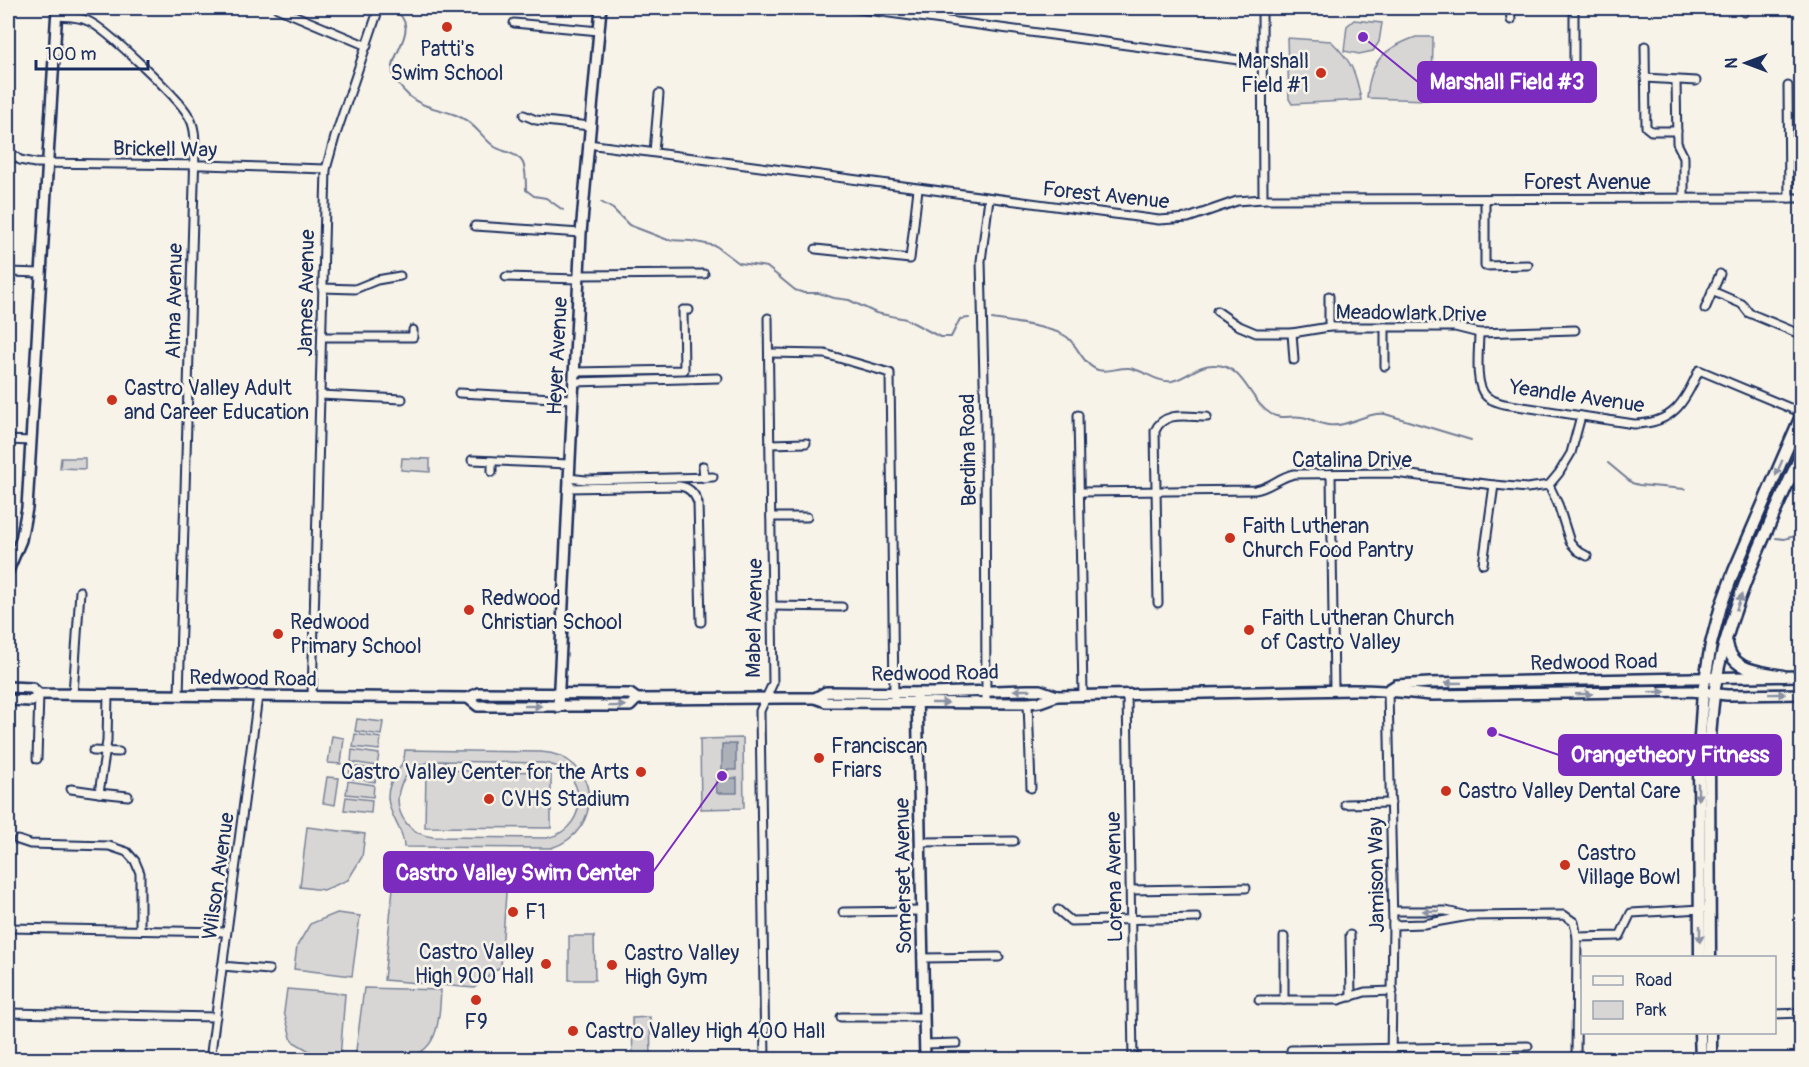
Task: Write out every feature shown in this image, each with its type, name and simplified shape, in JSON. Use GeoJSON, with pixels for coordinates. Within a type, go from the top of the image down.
{"type":"FeatureCollection","features":[{"type":"Feature","properties":{"kind":"main road","name":"Heyer Avenue"},"geometry":{"type":"LineString","coordinates":[[558,707],[581,233],[601,8]]}},
{"type":"Feature","properties":{"kind":"main road"},"geometry":{"type":"LineString","coordinates":[[8,571],[16,554],[25,521],[56,12]]}},
{"type":"Feature","properties":{"kind":"main road"},"geometry":{"type":"LineString","coordinates":[[1710,956],[1705,908],[1699,751],[1708,693],[1705,678],[1721,606],[1802,414]]}},
{"type":"Feature","properties":{"kind":"main road"},"geometry":{"type":"LineString","coordinates":[[1708,693],[1717,678],[1728,634],[1752,566],[1802,452]]}},
{"type":"Feature","properties":{"kind":"main road"},"geometry":{"type":"LineString","coordinates":[[1762,544],[1763,525],[1768,516],[1768,511],[1763,505]]}},
{"type":"Feature","properties":{"kind":"main road"},"geometry":{"type":"LineString","coordinates":[[1752,530],[1755,537],[1749,561],[1752,566]]}},
{"type":"Feature","properties":{"kind":"main road"},"geometry":{"type":"LineString","coordinates":[[1728,634],[1728,650],[1735,662],[1743,667],[1783,676]]}},
{"type":"Feature","properties":{"kind":"main road","name":"Redwood Road"},"geometry":{"type":"LineString","coordinates":[[1388,690],[1396,685],[1429,683],[1802,676]]}},
{"type":"Feature","properties":{"kind":"main road","name":"Redwood Road"},"geometry":{"type":"LineString","coordinates":[[8,687],[32,688],[39,694],[468,698],[478,693],[558,693],[630,694],[637,699],[815,698],[826,702],[918,703],[1028,703],[1040,702],[1056,696],[1334,690],[1388,690],[1397,693],[1431,695],[1802,694]]}},
{"type":"Feature","properties":{"kind":"main road","name":"Redwood Road"},"geometry":{"type":"LineString","coordinates":[[815,698],[826,692],[917,693],[1040,690],[1056,696]]}},
{"type":"Feature","properties":{"kind":"main road","name":"Somerset Avenue"},"geometry":{"type":"LineString","coordinates":[[917,693],[926,1059]]}},
{"type":"Feature","properties":{"kind":"main road","name":"Redwood Road"},"geometry":{"type":"LineString","coordinates":[[8,700],[31,701],[39,694]]}},
{"type":"Feature","properties":{"kind":"main road","name":"Redwood Road"},"geometry":{"type":"LineString","coordinates":[[468,698],[478,706],[558,707],[630,706],[637,699]]}},
{"type":"Feature","properties":{"kind":"main road"},"geometry":{"type":"LineString","coordinates":[[1700,956],[1705,908]]}},
{"type":"Feature","properties":{"kind":"main road"},"geometry":{"type":"LineString","coordinates":[[1700,1034],[1701,1059]]}},
{"type":"Feature","properties":{"kind":"main road"},"geometry":{"type":"LineString","coordinates":[[1711,1034],[1711,1059]]}},
{"type":"Feature","properties":{"kind":"street"},"geometry":{"type":"LineString","coordinates":[[278,8],[367,46]]}},
{"type":"Feature","properties":{"kind":"street","name":"James Avenue"},"geometry":{"type":"LineString","coordinates":[[312,697],[326,169],[379,8]]}},
{"type":"Feature","properties":{"kind":"street"},"geometry":{"type":"LineString","coordinates":[[852,8],[942,18],[1261,63]]}},
{"type":"Feature","properties":{"kind":"street"},"geometry":{"type":"LineString","coordinates":[[942,18],[944,8]]}},
{"type":"Feature","properties":{"kind":"street"},"geometry":{"type":"LineString","coordinates":[[1262,8],[1263,199]]}},
{"type":"Feature","properties":{"kind":"street"},"geometry":{"type":"LineString","coordinates":[[1510,8],[1511,20]]}},
{"type":"Feature","properties":{"kind":"street"},"geometry":{"type":"LineString","coordinates":[[1574,8],[1574,87]]}},
{"type":"Feature","properties":{"kind":"street","name":"Alma Avenue"},"geometry":{"type":"LineString","coordinates":[[56,12],[81,18],[94,24],[178,100],[187,112],[195,139],[179,695]]}},
{"type":"Feature","properties":{"kind":"street"},"geometry":{"type":"LineString","coordinates":[[514,23],[599,31]]}},
{"type":"Feature","properties":{"kind":"street"},"geometry":{"type":"LineString","coordinates":[[1645,46],[1646,129],[1677,131]]}},
{"type":"Feature","properties":{"kind":"street"},"geometry":{"type":"LineString","coordinates":[[1645,78],[1696,81]]}},
{"type":"Feature","properties":{"kind":"street"},"geometry":{"type":"LineString","coordinates":[[1676,80],[1677,143],[1684,156],[1684,198]]}},
{"type":"Feature","properties":{"kind":"street"},"geometry":{"type":"LineString","coordinates":[[1788,86],[1789,198]]}},
{"type":"Feature","properties":{"kind":"street"},"geometry":{"type":"LineString","coordinates":[[654,152],[659,94]]}},
{"type":"Feature","properties":{"kind":"street"},"geometry":{"type":"LineString","coordinates":[[524,115],[536,120],[590,126]]}},
{"type":"Feature","properties":{"kind":"street","name":"Forest Avenue"},"geometry":{"type":"LineString","coordinates":[[588,144],[1160,220],[1188,218],[1237,201],[1263,199],[1802,198]]}},
{"type":"Feature","properties":{"kind":"street","name":"Brickell Way"},"geometry":{"type":"LineString","coordinates":[[8,151],[20,160],[48,164],[326,169]]}},
{"type":"Feature","properties":{"kind":"street"},"geometry":{"type":"LineString","coordinates":[[816,249],[910,259],[918,189]]}},
{"type":"Feature","properties":{"kind":"street","name":"Berdina Road"},"geometry":{"type":"LineString","coordinates":[[986,702],[981,261],[989,198]]}},
{"type":"Feature","properties":{"kind":"street"},"geometry":{"type":"LineString","coordinates":[[1485,199],[1485,266],[1528,265]]}},
{"type":"Feature","properties":{"kind":"street"},"geometry":{"type":"LineString","coordinates":[[475,226],[581,233]]}},
{"type":"Feature","properties":{"kind":"street"},"geometry":{"type":"LineString","coordinates":[[8,272],[41,273]]}},
{"type":"Feature","properties":{"kind":"street"},"geometry":{"type":"LineString","coordinates":[[506,277],[704,273]]}},
{"type":"Feature","properties":{"kind":"street"},"geometry":{"type":"LineString","coordinates":[[1705,309],[1720,274]]}},
{"type":"Feature","properties":{"kind":"street"},"geometry":{"type":"LineString","coordinates":[[322,288],[355,289],[377,280],[400,276]]}},
{"type":"Feature","properties":{"kind":"street"},"geometry":{"type":"LineString","coordinates":[[1712,291],[1742,304],[1749,313],[1802,335]]}},
{"type":"Feature","properties":{"kind":"street"},"geometry":{"type":"LineString","coordinates":[[1329,296],[1329,327]]}},
{"type":"Feature","properties":{"kind":"street"},"geometry":{"type":"LineString","coordinates":[[574,377],[684,370],[683,310],[689,309]]}},
{"type":"Feature","properties":{"kind":"street","name":"Meadowlark Drive"},"geometry":{"type":"LineString","coordinates":[[1217,311],[1237,325],[1256,333],[1292,333],[1329,327],[1455,327],[1479,333],[1575,330]]}},
{"type":"Feature","properties":{"kind":"street","name":"Mabel Avenue"},"geometry":{"type":"LineString","coordinates":[[765,1059],[760,711],[773,683],[768,318]]}},
{"type":"Feature","properties":{"kind":"street"},"geometry":{"type":"LineString","coordinates":[[1385,327],[1385,366]]}},
{"type":"Feature","properties":{"kind":"street"},"geometry":{"type":"LineString","coordinates":[[322,337],[413,337],[413,330]]}},
{"type":"Feature","properties":{"kind":"street"},"geometry":{"type":"LineString","coordinates":[[1292,333],[1293,360]]}},
{"type":"Feature","properties":{"kind":"street","name":"Yeandle Avenue"},"geometry":{"type":"LineString","coordinates":[[1479,333],[1480,388],[1486,396],[1504,404],[1634,424],[1656,422],[1681,405],[1688,396],[1699,370],[1802,414]]}},
{"type":"Feature","properties":{"kind":"street"},"geometry":{"type":"LineString","coordinates":[[769,353],[825,354],[890,373],[894,702]]}},
{"type":"Feature","properties":{"kind":"street"},"geometry":{"type":"LineString","coordinates":[[574,377],[718,378]]}},
{"type":"Feature","properties":{"kind":"street"},"geometry":{"type":"LineString","coordinates":[[459,393],[573,399]]}},
{"type":"Feature","properties":{"kind":"street"},"geometry":{"type":"LineString","coordinates":[[320,395],[402,399]]}},
{"type":"Feature","properties":{"kind":"street"},"geometry":{"type":"LineString","coordinates":[[1078,414],[1083,695]]}},
{"type":"Feature","properties":{"kind":"street"},"geometry":{"type":"LineString","coordinates":[[1158,603],[1155,431],[1159,422],[1166,417],[1207,417]]}},
{"type":"Feature","properties":{"kind":"street"},"geometry":{"type":"LineString","coordinates":[[1581,417],[1570,453],[1549,485],[1558,504],[1570,542],[1578,551],[1587,556]]}},
{"type":"Feature","properties":{"kind":"street"},"geometry":{"type":"LineString","coordinates":[[8,440],[31,441]]}},
{"type":"Feature","properties":{"kind":"street"},"geometry":{"type":"LineString","coordinates":[[770,444],[806,443]]}},
{"type":"Feature","properties":{"kind":"street"},"geometry":{"type":"LineString","coordinates":[[491,450],[492,472]]}},
{"type":"Feature","properties":{"kind":"street"},"geometry":{"type":"LineString","coordinates":[[472,460],[569,464]]}},
{"type":"Feature","properties":{"kind":"street"},"geometry":{"type":"LineString","coordinates":[[703,466],[704,478]]}},
{"type":"Feature","properties":{"kind":"street","name":"Catalina Drive"},"geometry":{"type":"LineString","coordinates":[[1080,492],[1255,490],[1265,488],[1284,476],[1293,474],[1394,473],[1494,486],[1527,488],[1549,485]]}},
{"type":"Feature","properties":{"kind":"street"},"geometry":{"type":"LineString","coordinates":[[1331,474],[1334,690]]}},
{"type":"Feature","properties":{"kind":"street"},"geometry":{"type":"LineString","coordinates":[[568,483],[586,480],[713,477]]}},
{"type":"Feature","properties":{"kind":"street"},"geometry":{"type":"LineString","coordinates":[[568,483],[684,486],[692,491],[698,503],[701,622]]}},
{"type":"Feature","properties":{"kind":"street"},"geometry":{"type":"LineString","coordinates":[[1483,564],[1494,486]]}},
{"type":"Feature","properties":{"kind":"street"},"geometry":{"type":"LineString","coordinates":[[771,517],[807,516]]}},
{"type":"Feature","properties":{"kind":"street"},"geometry":{"type":"LineString","coordinates":[[73,694],[80,591]]}},
{"type":"Feature","properties":{"kind":"street"},"geometry":{"type":"LineString","coordinates":[[772,606],[842,607]]}},
{"type":"Feature","properties":{"kind":"street","name":"Jamison Way"},"geometry":{"type":"LineString","coordinates":[[1388,690],[1393,911],[1391,1059]]}},
{"type":"Feature","properties":{"kind":"street"},"geometry":{"type":"LineString","coordinates":[[37,759],[39,694]]}},
{"type":"Feature","properties":{"kind":"street"},"geometry":{"type":"LineString","coordinates":[[99,793],[105,752],[108,694]]}},
{"type":"Feature","properties":{"kind":"street","name":"Lorena Avenue"},"geometry":{"type":"LineString","coordinates":[[1127,694],[1133,1059]]}},
{"type":"Feature","properties":{"kind":"street","name":"Wilson Avenue"},"geometry":{"type":"LineString","coordinates":[[210,1059],[258,696]]}},
{"type":"Feature","properties":{"kind":"street"},"geometry":{"type":"LineString","coordinates":[[1028,703],[1031,788]]}},
{"type":"Feature","properties":{"kind":"street"},"geometry":{"type":"LineString","coordinates":[[93,751],[119,752]]}},
{"type":"Feature","properties":{"kind":"street"},"geometry":{"type":"LineString","coordinates":[[71,789],[128,796]]}},
{"type":"Feature","properties":{"kind":"street"},"geometry":{"type":"LineString","coordinates":[[1345,804],[1391,803]]}},
{"type":"Feature","properties":{"kind":"street"},"geometry":{"type":"LineString","coordinates":[[18,840],[30,844],[109,846],[126,852],[135,861],[140,873],[140,930]]}},
{"type":"Feature","properties":{"kind":"street"},"geometry":{"type":"LineString","coordinates":[[921,842],[1014,841]]}},
{"type":"Feature","properties":{"kind":"street"},"geometry":{"type":"LineString","coordinates":[[1131,890],[1246,888]]}},
{"type":"Feature","properties":{"kind":"street"},"geometry":{"type":"LineString","coordinates":[[1577,937],[1620,936],[1631,913],[1705,908]]}},
{"type":"Feature","properties":{"kind":"street"},"geometry":{"type":"LineString","coordinates":[[1058,910],[1071,921],[1197,918]]}},
{"type":"Feature","properties":{"kind":"street"},"geometry":{"type":"LineString","coordinates":[[843,912],[921,911]]}},
{"type":"Feature","properties":{"kind":"street"},"geometry":{"type":"LineString","coordinates":[[1393,911],[1446,911],[1469,916]]}},
{"type":"Feature","properties":{"kind":"street"},"geometry":{"type":"LineString","coordinates":[[1393,925],[1424,924],[1469,916],[1564,915],[1574,922],[1577,937],[1576,1059]]}},
{"type":"Feature","properties":{"kind":"street"},"geometry":{"type":"LineString","coordinates":[[8,927],[226,932]]}},
{"type":"Feature","properties":{"kind":"street"},"geometry":{"type":"LineString","coordinates":[[1350,935],[1351,997]]}},
{"type":"Feature","properties":{"kind":"street"},"geometry":{"type":"LineString","coordinates":[[1284,937],[1284,1000]]}},
{"type":"Feature","properties":{"kind":"street"},"geometry":{"type":"LineString","coordinates":[[922,958],[999,957]]}},
{"type":"Feature","properties":{"kind":"street"},"geometry":{"type":"LineString","coordinates":[[222,966],[269,970]]}},
{"type":"Feature","properties":{"kind":"street"},"geometry":{"type":"LineString","coordinates":[[1259,1000],[1339,1000],[1365,992],[1393,992]]}},
{"type":"Feature","properties":{"kind":"street"},"geometry":{"type":"LineString","coordinates":[[1776,1014],[1802,1012]]}},
{"type":"Feature","properties":{"kind":"street"},"geometry":{"type":"LineString","coordinates":[[8,1013],[216,1017]]}},
{"type":"Feature","properties":{"kind":"street"},"geometry":{"type":"LineString","coordinates":[[841,1017],[924,1017]]}},
{"type":"Feature","properties":{"kind":"street"},"geometry":{"type":"LineString","coordinates":[[925,1044],[957,1043]]}},
{"type":"Feature","properties":{"kind":"street"},"geometry":{"type":"LineString","coordinates":[[1291,1050],[1528,1046]]}},
{"type":"Feature","properties":{"kind":"green space"},"geometry":{"type":"Polygon","coordinates":[[[1354,20],[1382,23],[1379,42],[1373,51],[1359,54],[1344,51],[1347,26],[1354,20]]]}},
{"type":"Feature","properties":{"kind":"green space"},"geometry":{"type":"Polygon","coordinates":[[[1416,37],[1433,37],[1432,96],[1428,100],[1367,98],[1371,75],[1380,58],[1394,47],[1416,37]]]}},
{"type":"Feature","properties":{"kind":"green space","name":"Marshall Field #1"},"geometry":{"type":"Polygon","coordinates":[[[1287,38],[1331,41],[1352,67],[1361,100],[1292,104],[1289,99],[1287,38]]]}},
{"type":"Feature","properties":{"kind":"green space"},"geometry":{"type":"Polygon","coordinates":[[[61,458],[85,458],[85,469],[60,468],[61,458]]]}},
{"type":"Feature","properties":{"kind":"green space"},"geometry":{"type":"Polygon","coordinates":[[[402,458],[430,459],[430,472],[401,470],[402,458]]]}},
{"type":"Feature","properties":{"kind":"green space"},"geometry":{"type":"Polygon","coordinates":[[[357,719],[383,722],[381,735],[355,731],[357,719]]]}},
{"type":"Feature","properties":{"kind":"green space"},"geometry":{"type":"Polygon","coordinates":[[[355,734],[381,738],[379,750],[353,747],[355,734]]]}},
{"type":"Feature","properties":{"kind":"green space"},"geometry":{"type":"Polygon","coordinates":[[[332,736],[344,738],[341,764],[328,763],[332,736]]]}},
{"type":"Feature","properties":{"kind":"green space"},"geometry":{"type":"Polygon","coordinates":[[[743,738],[744,808],[701,809],[700,739],[743,738]]]}},
{"type":"Feature","properties":{"kind":"green space"},"geometry":{"type":"Polygon","coordinates":[[[352,750],[379,754],[377,766],[351,762],[352,750]]]}},
{"type":"Feature","properties":{"kind":"green space"},"geometry":{"type":"Polygon","coordinates":[[[405,750],[541,752],[560,756],[575,766],[584,779],[589,794],[588,811],[581,826],[569,839],[551,848],[404,847],[402,834],[389,805],[388,791],[405,750]],[[436,761],[420,765],[408,774],[401,785],[398,798],[400,811],[406,823],[417,832],[433,837],[547,838],[562,832],[572,823],[579,798],[576,786],[569,775],[557,767],[542,763],[436,761]]]}},
{"type":"Feature","properties":{"kind":"green space"},"geometry":{"type":"Polygon","coordinates":[[[350,766],[377,769],[375,782],[349,778],[350,766]]]}},
{"type":"Feature","properties":{"kind":"green space","name":"CVHS Stadium"},"geometry":{"type":"Polygon","coordinates":[[[426,770],[551,772],[551,828],[425,827],[426,770]]]}},
{"type":"Feature","properties":{"kind":"green space"},"geometry":{"type":"Polygon","coordinates":[[[327,777],[339,778],[335,805],[323,803],[327,777]]]}},
{"type":"Feature","properties":{"kind":"green space"},"geometry":{"type":"Polygon","coordinates":[[[348,781],[374,785],[373,797],[346,794],[348,781]]]}},
{"type":"Feature","properties":{"kind":"green space"},"geometry":{"type":"Polygon","coordinates":[[[346,797],[372,800],[371,813],[344,810],[346,797]]]}},
{"type":"Feature","properties":{"kind":"green space"},"geometry":{"type":"Polygon","coordinates":[[[307,827],[365,834],[362,857],[348,880],[324,890],[300,887],[307,827]]]}},
{"type":"Feature","properties":{"kind":"green space"},"geometry":{"type":"Polygon","coordinates":[[[395,867],[507,878],[501,966],[474,988],[384,980],[395,867]]]}},
{"type":"Feature","properties":{"kind":"green space"},"geometry":{"type":"Polygon","coordinates":[[[337,913],[360,916],[352,976],[294,969],[297,946],[310,924],[337,913]]]}},
{"type":"Feature","properties":{"kind":"green space"},"geometry":{"type":"Polygon","coordinates":[[[569,936],[594,936],[595,980],[569,980],[569,936]]]}},
{"type":"Feature","properties":{"kind":"green space"},"geometry":{"type":"Polygon","coordinates":[[[364,988],[441,990],[437,1025],[428,1045],[411,1057],[400,1060],[377,1061],[355,1058],[364,988]]]}},
{"type":"Feature","properties":{"kind":"green space"},"geometry":{"type":"Polygon","coordinates":[[[287,989],[345,994],[340,1059],[318,1056],[292,1041],[284,1012],[287,989]]]}},
{"type":"Feature","properties":{"kind":"green space"},"geometry":{"type":"Polygon","coordinates":[[[650,1017],[651,1059],[633,1059],[632,1018],[650,1017]]]}},
{"type":"Feature","properties":{"kind":"shaded area"},"geometry":{"type":"Polygon","coordinates":[[[722,744],[736,744],[736,770],[722,770],[722,744]]]}},
{"type":"Feature","properties":{"kind":"shaded area"},"geometry":{"type":"Polygon","coordinates":[[[737,778],[737,793],[717,793],[716,779],[737,778]]]}},
{"type":"Feature","properties":{"kind":"waterway"},"geometry":{"type":"LineString","coordinates":[[392,8],[401,16],[405,24],[403,40],[393,65],[393,74],[400,86],[421,104],[466,120],[495,147],[518,157],[524,166],[526,190],[534,196],[546,198],[563,210]]}},
{"type":"Feature","properties":{"kind":"waterway"},"geometry":{"type":"LineString","coordinates":[[601,202],[613,209],[629,225],[668,240],[691,241],[716,246],[739,263],[767,267],[795,290],[849,300],[876,313],[906,319],[940,337],[951,337],[960,319],[969,318]]}},
{"type":"Feature","properties":{"kind":"waterway"},"geometry":{"type":"LineString","coordinates":[[992,319],[1031,325],[1060,333],[1071,341],[1088,364],[1098,370],[1129,368],[1161,380],[1172,381],[1209,365],[1225,367],[1240,377],[1263,408],[1275,416],[1302,417],[1335,425],[1370,415],[1385,414],[1471,440]]}},
{"type":"Feature","properties":{"kind":"waterway"},"geometry":{"type":"LineString","coordinates":[[1608,463],[1632,483],[1685,489]]}},
{"type":"Feature","properties":{"kind":"waterway"},"geometry":{"type":"LineString","coordinates":[[1776,538],[1784,539],[1802,534]]}},
{"type":"Feature","properties":{"kind":"place","name":"Patti's Swim School"},"geometry":{"type":"Point","coordinates":[447,27]}},
{"type":"Feature","properties":{"kind":"place","name":"Marshall Field #3"},"geometry":{"type":"Point","coordinates":[1363,37]}},
{"type":"Feature","properties":{"kind":"place","name":"Marshall Field #1"},"geometry":{"type":"Point","coordinates":[1321,73]}},
{"type":"Feature","properties":{"kind":"place","name":"Castro Valley Adult and Career Education"},"geometry":{"type":"Point","coordinates":[112,400]}},
{"type":"Feature","properties":{"kind":"place","name":"Faith Lutheran Church Food Pantry"},"geometry":{"type":"Point","coordinates":[1230,538]}},
{"type":"Feature","properties":{"kind":"place","name":"Redwood Christian School"},"geometry":{"type":"Point","coordinates":[469,610]}},
{"type":"Feature","properties":{"kind":"place","name":"Faith Lutheran Church of Castro Valley"},"geometry":{"type":"Point","coordinates":[1249,630]}},
{"type":"Feature","properties":{"kind":"place","name":"Redwood Primary School"},"geometry":{"type":"Point","coordinates":[278,634]}},
{"type":"Feature","properties":{"kind":"place","name":"Orangetheory Fitness"},"geometry":{"type":"Point","coordinates":[1492,732]}},
{"type":"Feature","properties":{"kind":"place","name":"Franciscan Friars"},"geometry":{"type":"Point","coordinates":[819,758]}},
{"type":"Feature","properties":{"kind":"place","name":"Castro Valley Center for the Arts"},"geometry":{"type":"Point","coordinates":[641,772]}},
{"type":"Feature","properties":{"kind":"place","name":"Castro Valley Swim Center"},"geometry":{"type":"Point","coordinates":[722,776]}},
{"type":"Feature","properties":{"kind":"place","name":"Castro Valley Dental Care"},"geometry":{"type":"Point","coordinates":[1446,791]}},
{"type":"Feature","properties":{"kind":"place","name":"CVHS Stadium"},"geometry":{"type":"Point","coordinates":[489,799]}},
{"type":"Feature","properties":{"kind":"place","name":"Castro Village Bowl"},"geometry":{"type":"Point","coordinates":[1565,865]}},
{"type":"Feature","properties":{"kind":"place","name":"F1"},"geometry":{"type":"Point","coordinates":[513,912]}},
{"type":"Feature","properties":{"kind":"place","name":"Castro Valley High 900 Hall"},"geometry":{"type":"Point","coordinates":[546,964]}},
{"type":"Feature","properties":{"kind":"place","name":"Castro Valley High Gym"},"geometry":{"type":"Point","coordinates":[612,965]}},
{"type":"Feature","properties":{"kind":"place","name":"F9"},"geometry":{"type":"Point","coordinates":[476,1000]}},
{"type":"Feature","properties":{"kind":"place","name":"Castro Valley High 400 Hall"},"geometry":{"type":"Point","coordinates":[573,1031]}}]}
